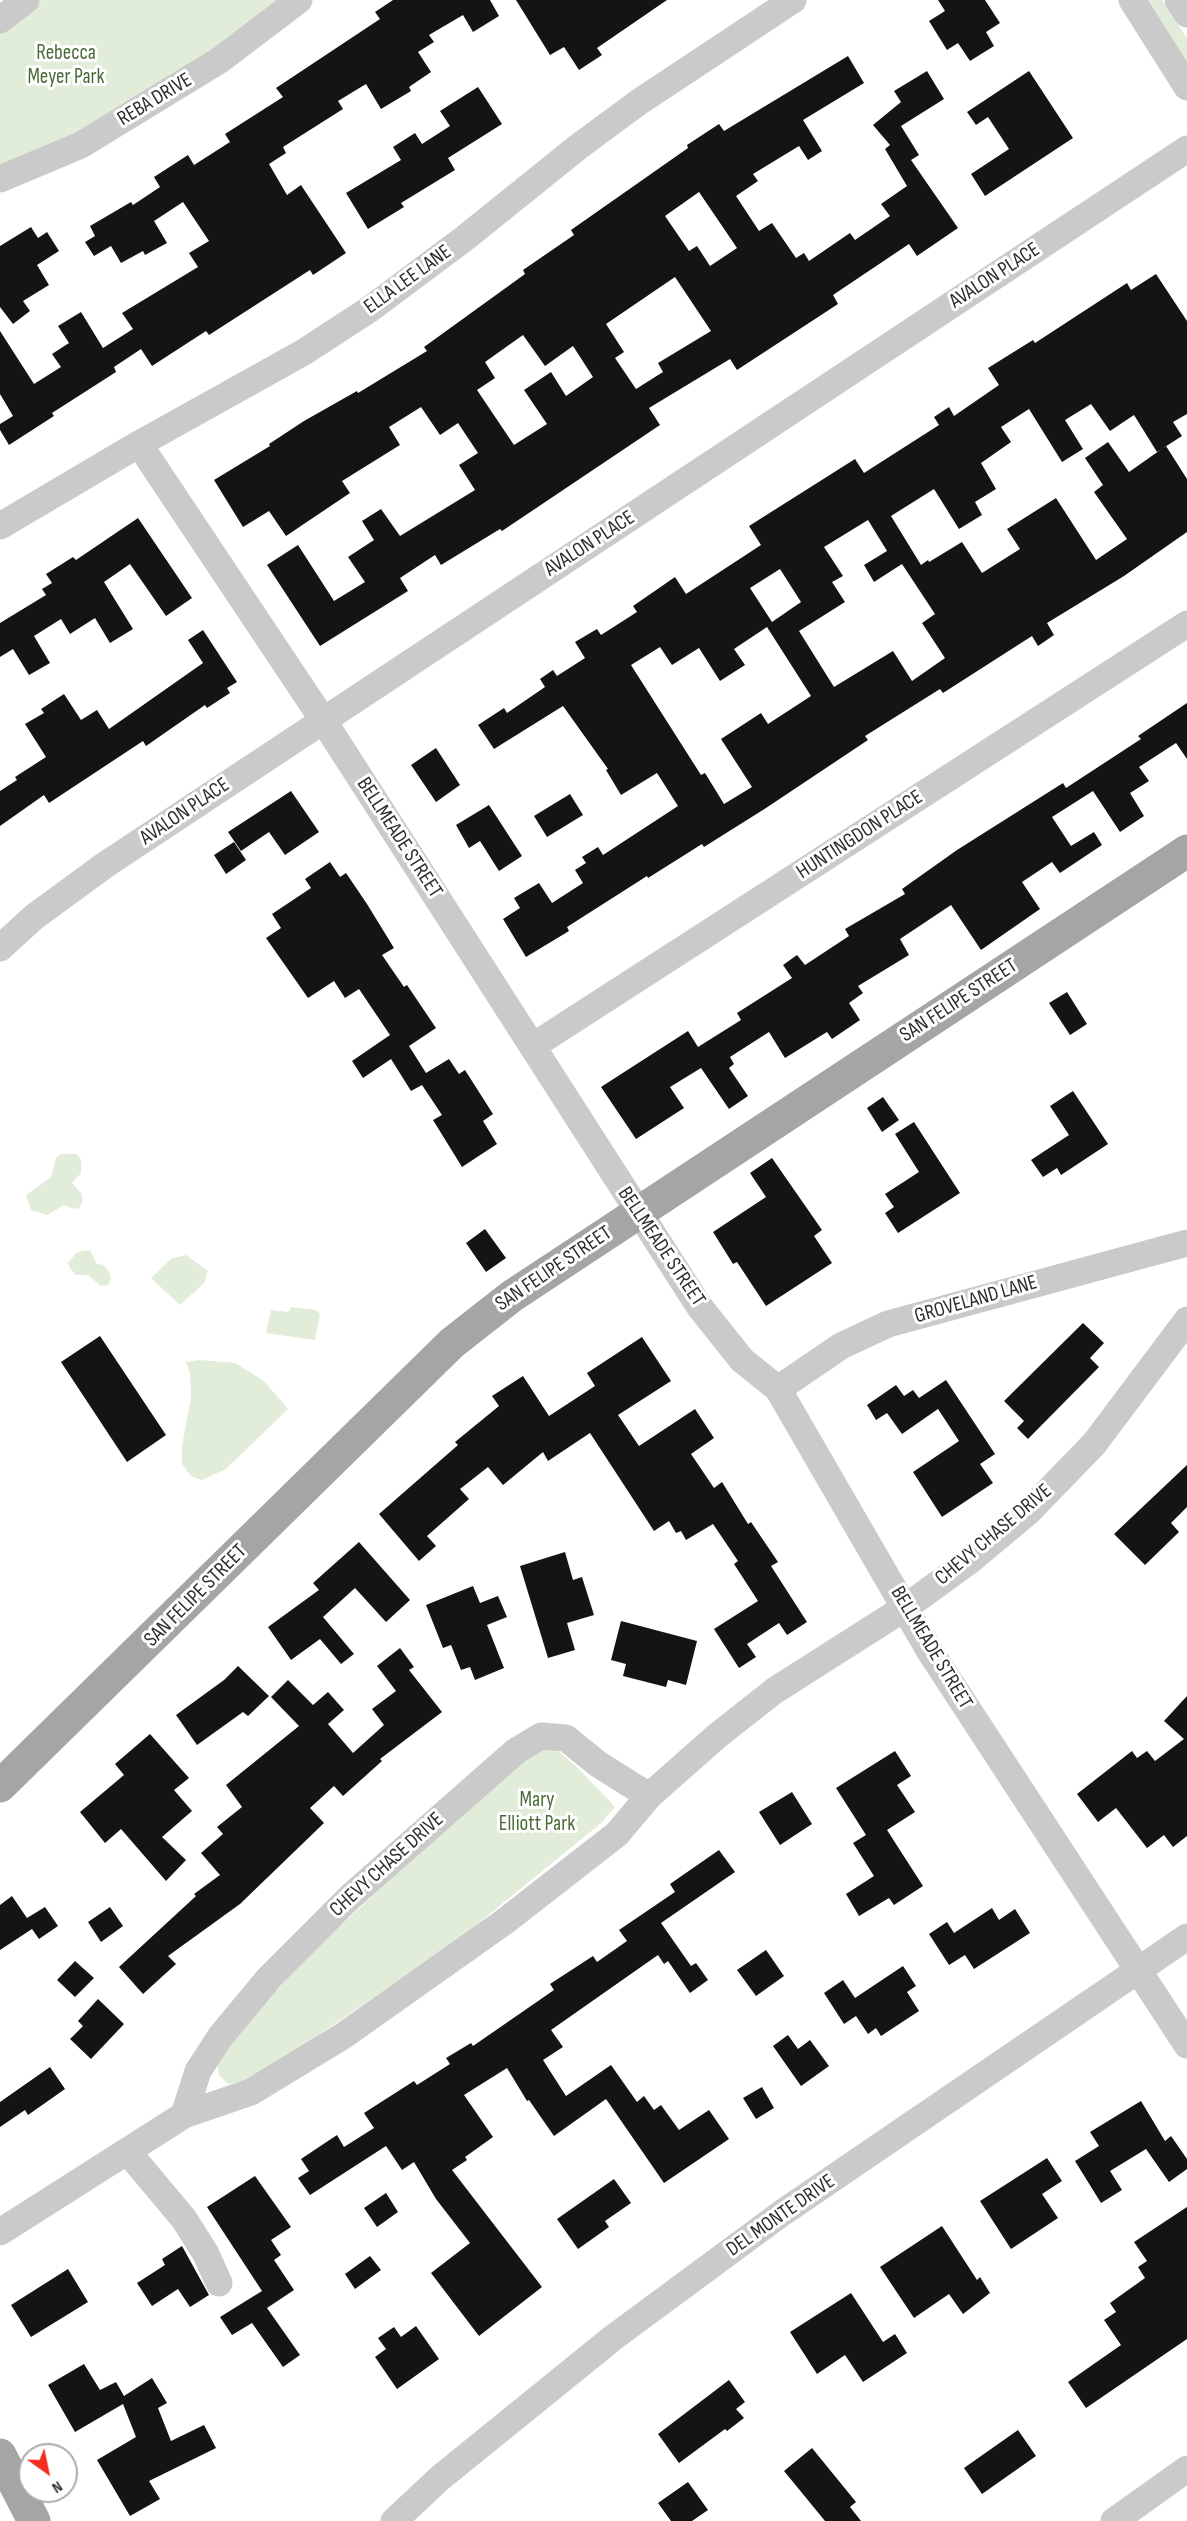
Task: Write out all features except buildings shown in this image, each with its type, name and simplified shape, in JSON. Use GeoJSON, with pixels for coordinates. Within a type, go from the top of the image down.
{"type":"FeatureCollection","features":[{"type":"Feature","properties":{"kind":"main road","name":"SAN FELIPE STREET"},"geometry":{"type":"LineString","coordinates":[[0,1786],[452,1343],[512,1296],[1187,851]]}},
{"type":"Feature","properties":{"kind":"main road"},"geometry":{"type":"LineString","coordinates":[[0,2455],[30,2519]]}},
{"type":"Feature","properties":{"kind":"street"},"geometry":{"type":"LineString","coordinates":[[0,20],[26,0]]}},
{"type":"Feature","properties":{"kind":"street","name":"REBA DRIVE"},"geometry":{"type":"LineString","coordinates":[[0,179],[81,145],[220,60],[299,0]]}},
{"type":"Feature","properties":{"kind":"street","name":"ELLA LEE LANE"},"geometry":{"type":"LineString","coordinates":[[0,526],[139,444],[304,352],[370,309],[465,238],[595,134],[793,0]]}},
{"type":"Feature","properties":{"kind":"street"},"geometry":{"type":"LineString","coordinates":[[1132,0],[1187,87]]}},
{"type":"Feature","properties":{"kind":"street"},"geometry":{"type":"LineString","coordinates":[[1178,0],[1187,14]]}},
{"type":"Feature","properties":{"kind":"street","name":"AVALON PLACE"},"geometry":{"type":"LineString","coordinates":[[0,948],[34,917],[105,865],[1187,149]]}},
{"type":"Feature","properties":{"kind":"street","name":"BELLMEADE STREET"},"geometry":{"type":"LineString","coordinates":[[139,444],[323,720],[533,1047],[637,1214],[699,1306],[742,1360],[778,1389],[929,1650],[1187,2045]]}},
{"type":"Feature","properties":{"kind":"street","name":"HUNTINGDON PLACE"},"geometry":{"type":"LineString","coordinates":[[533,1047],[1187,624]]}},
{"type":"Feature","properties":{"kind":"street","name":"GROVELAND LANE"},"geometry":{"type":"LineString","coordinates":[[778,1389],[841,1346],[888,1324],[1187,1243]]}},
{"type":"Feature","properties":{"kind":"street","name":"CHEVY CHASE DRIVE"},"geometry":{"type":"LineString","coordinates":[[0,2232],[184,2115],[251,2092],[343,2036],[523,1908],[617,1834],[649,1796],[717,1736],[774,1691],[906,1607],[972,1559],[1027,1513],[1094,1444],[1187,1320]]}},
{"type":"Feature","properties":{"kind":"street","name":"CHEVY CHASE DRIVE"},"geometry":{"type":"LineString","coordinates":[[184,2115],[204,2062],[220,2037],[269,1978],[350,1897],[516,1751],[541,1736],[567,1738],[598,1764],[649,1796]]}},
{"type":"Feature","properties":{"kind":"street","name":"DEL MONTE DRIVE"},"geometry":{"type":"LineString","coordinates":[[394,2521],[440,2478],[614,2337],[782,2213],[1187,1937]]}},
{"type":"Feature","properties":{"kind":"street"},"geometry":{"type":"LineString","coordinates":[[127,2151],[184,2219],[202,2247],[219,2283]]}},
{"type":"Feature","properties":{"kind":"street"},"geometry":{"type":"LineString","coordinates":[[1114,2521],[1187,2469]]}},
{"type":"Feature","properties":{"kind":"green space","name":"Rebecca Meyer Park"},"geometry":{"type":"Polygon","coordinates":[[[41,0],[284,0],[215,53],[77,137],[0,169],[0,31],[41,0]]]}},
{"type":"Feature","properties":{"kind":"green space"},"geometry":{"type":"Polygon","coordinates":[[[1140,0],[1162,0],[1187,38],[1187,72],[1140,0]]]}},
{"type":"Feature","properties":{"kind":"green space"},"geometry":{"type":"Polygon","coordinates":[[[61,1154],[77,1154],[81,1160],[81,1173],[72,1183],[81,1193],[83,1200],[80,1207],[75,1209],[64,1205],[47,1215],[31,1210],[26,1195],[51,1177],[56,1158],[61,1154]]]}},
{"type":"Feature","properties":{"kind":"green space"},"geometry":{"type":"Polygon","coordinates":[[[90,1250],[97,1264],[103,1265],[109,1271],[111,1278],[108,1285],[101,1286],[88,1275],[76,1275],[70,1268],[68,1263],[77,1252],[90,1250]]]}},
{"type":"Feature","properties":{"kind":"green space"},"geometry":{"type":"Polygon","coordinates":[[[186,1255],[208,1271],[204,1283],[180,1305],[151,1278],[171,1259],[186,1255]]]}},
{"type":"Feature","properties":{"kind":"green space"},"geometry":{"type":"Polygon","coordinates":[[[291,1307],[316,1310],[320,1314],[315,1340],[266,1333],[271,1310],[288,1312],[291,1307]]]}},
{"type":"Feature","properties":{"kind":"green space"},"geometry":{"type":"Polygon","coordinates":[[[200,1360],[235,1363],[264,1381],[288,1409],[226,1469],[202,1480],[191,1476],[182,1464],[182,1446],[191,1397],[190,1373],[186,1362],[200,1360]]]}},
{"type":"Feature","properties":{"kind":"green space","name":"Mary Elliott Park"},"geometry":{"type":"Polygon","coordinates":[[[542,1748],[556,1749],[579,1769],[615,1807],[600,1824],[460,1938],[268,2070],[244,2081],[228,2084],[219,2075],[217,2059],[231,2038],[314,1951],[405,1865],[523,1761],[542,1748]]]}}]}
